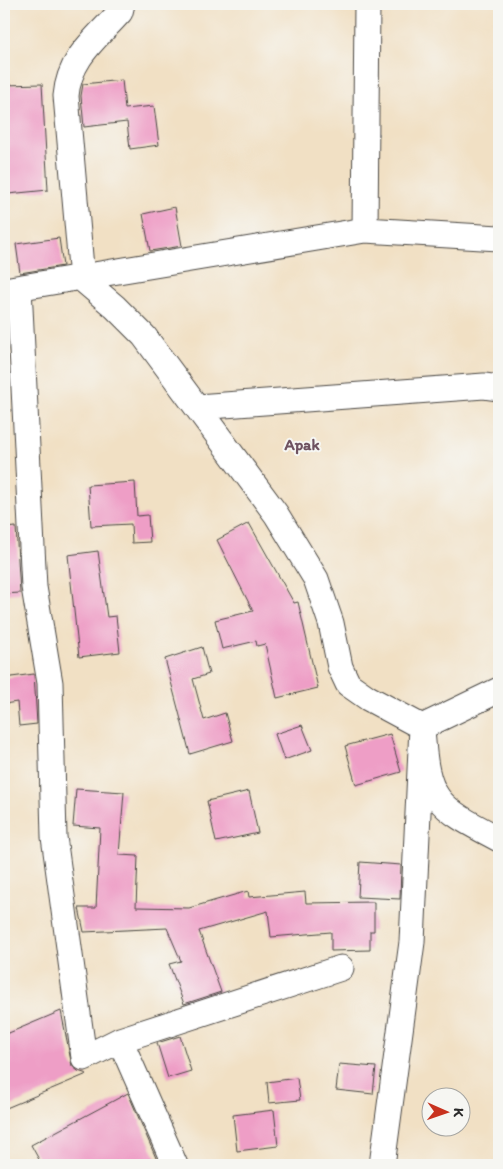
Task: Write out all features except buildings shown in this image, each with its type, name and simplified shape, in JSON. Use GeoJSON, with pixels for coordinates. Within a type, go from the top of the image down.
{"type":"FeatureCollection","features":[{"type":"Feature","properties":{"kind":"street"},"geometry":{"type":"LineString","coordinates":[[122,4],[120,12],[73,65],[67,81],[66,96],[82,279],[115,307],[144,336],[276,514],[316,579],[331,623],[340,667],[348,684],[368,698],[422,727]]}},
{"type":"Feature","properties":{"kind":"street"},"geometry":{"type":"LineString","coordinates":[[365,230],[367,4]]}},
{"type":"Feature","properties":{"kind":"street"},"geometry":{"type":"LineString","coordinates":[[341,968],[120,1040],[84,1058],[54,836],[50,683],[34,587],[11,289],[82,279],[365,230],[499,238]]}},
{"type":"Feature","properties":{"kind":"street"},"geometry":{"type":"LineString","coordinates":[[197,407],[484,386],[499,388]]}},
{"type":"Feature","properties":{"kind":"street"},"geometry":{"type":"LineString","coordinates":[[422,727],[499,690]]}},
{"type":"Feature","properties":{"kind":"street"},"geometry":{"type":"LineString","coordinates":[[422,727],[424,764],[430,784],[441,805],[461,819],[499,838]]}},
{"type":"Feature","properties":{"kind":"street"},"geometry":{"type":"LineString","coordinates":[[382,1165],[412,942],[422,727]]}},
{"type":"Feature","properties":{"kind":"street"},"geometry":{"type":"LineString","coordinates":[[120,1040],[175,1165]]}},
{"type":"Feature","properties":{"kind":"district","name":"Apak"},"geometry":{"type":"Point","coordinates":[302,444]}}]}
